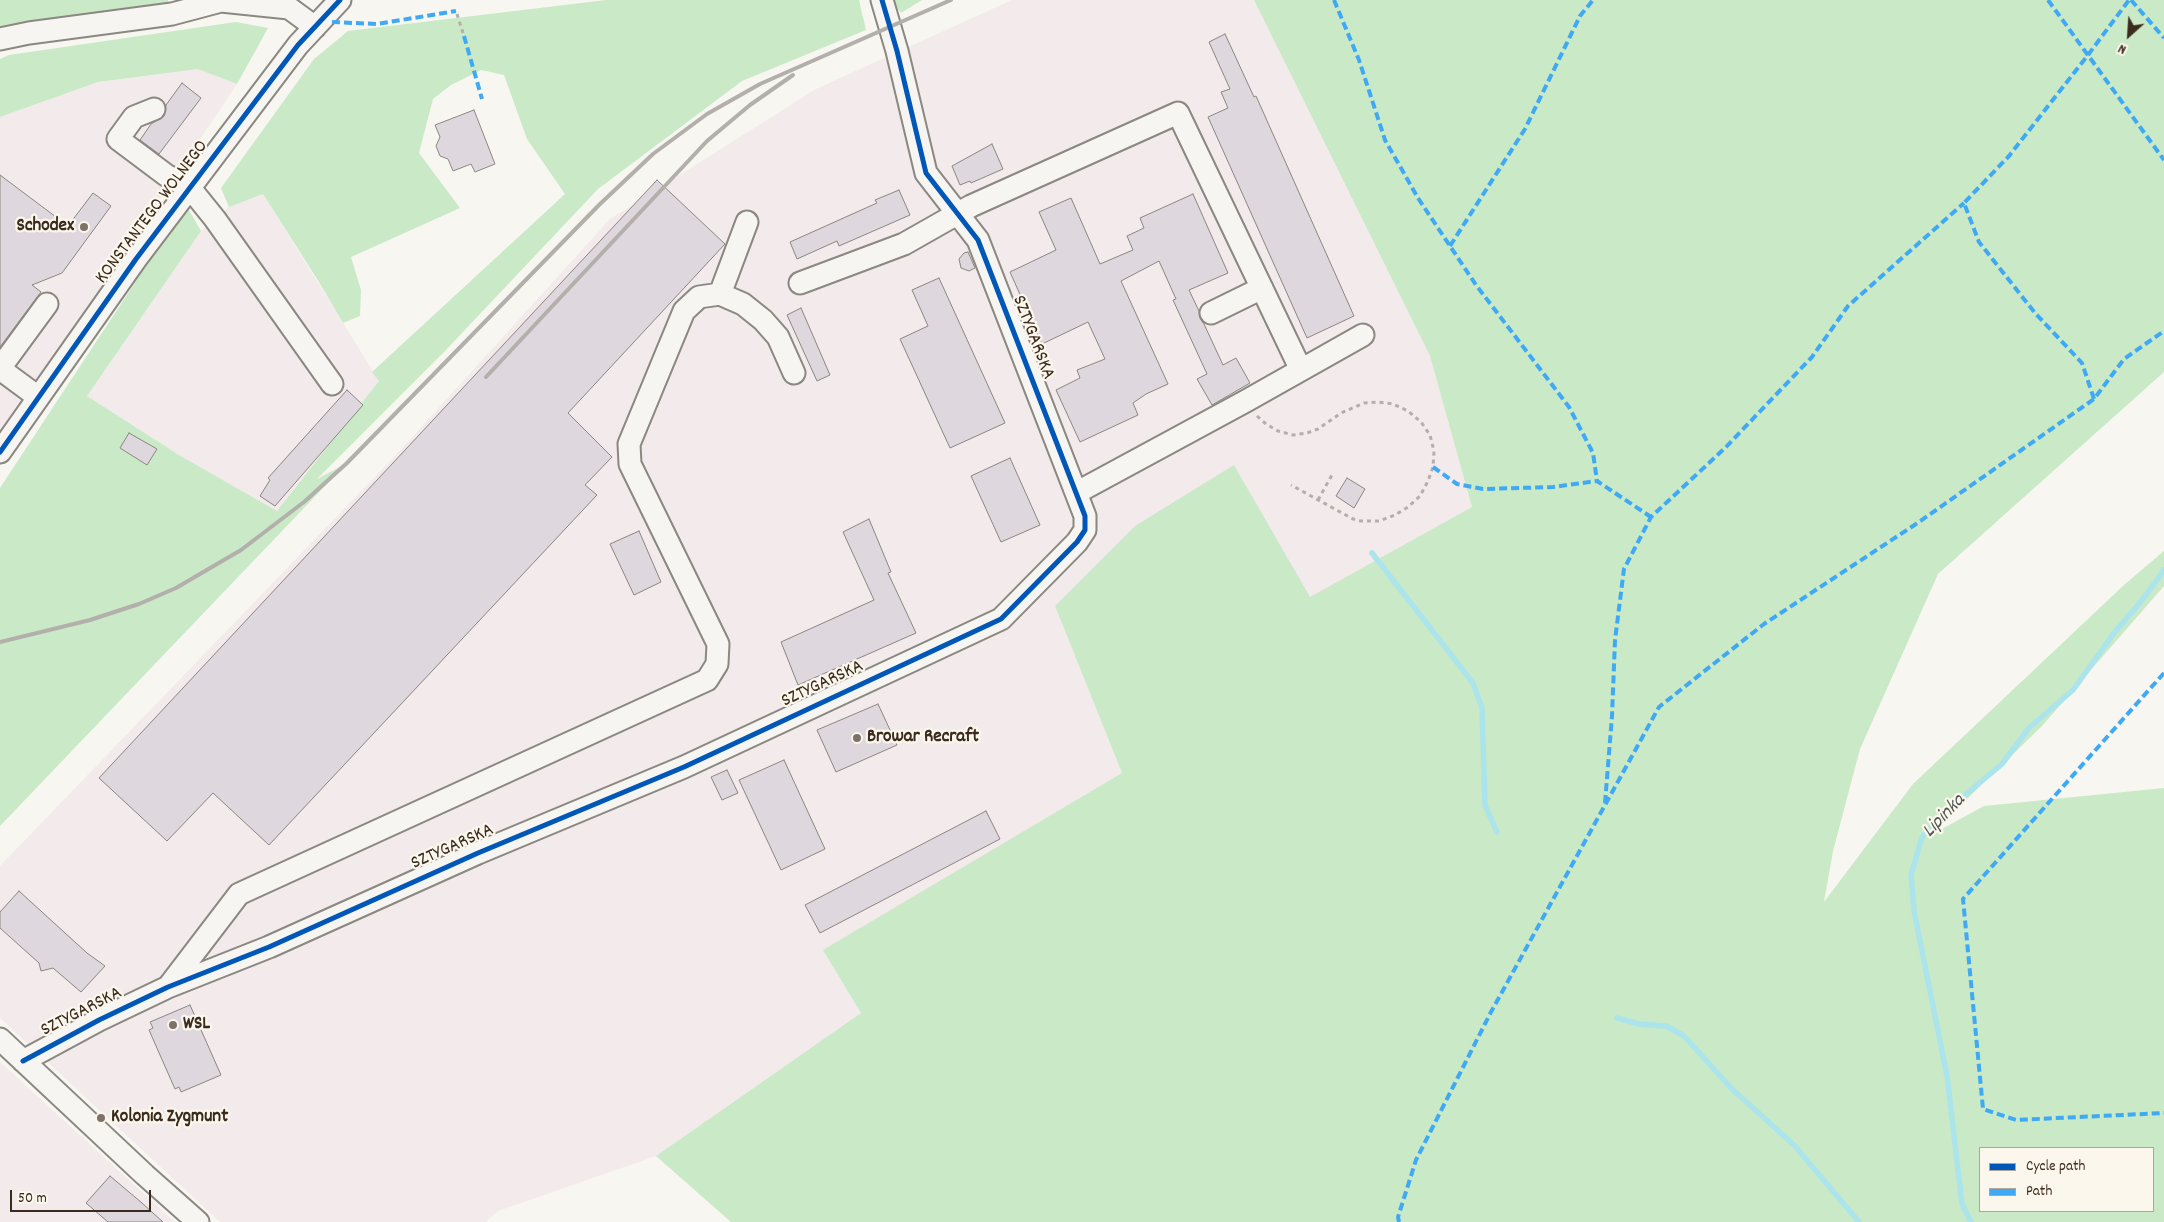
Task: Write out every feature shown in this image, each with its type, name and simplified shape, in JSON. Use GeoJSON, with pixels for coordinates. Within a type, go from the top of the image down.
{"type":"FeatureCollection","features":[{"type":"Feature","properties":{"kind":"street","name":"KONSTANTEGO WOLNEGO"},"geometry":{"type":"LineString","coordinates":[[0,452],[136,259],[298,45],[340,0]]}},
{"type":"Feature","properties":{"kind":"street","name":"SZTYGARSKA"},"geometry":{"type":"LineString","coordinates":[[23,1061],[99,1020],[168,987],[269,947],[478,853],[684,767],[1001,619],[1077,542],[1084,530],[1085,516],[978,240],[926,173],[897,51],[882,0]]}},
{"type":"Feature","properties":{"kind":"street"},"geometry":{"type":"LineString","coordinates":[[0,39],[29,33],[172,14],[221,1],[289,8],[315,27]]}},
{"type":"Feature","properties":{"kind":"street"},"geometry":{"type":"LineString","coordinates":[[154,109],[134,117],[118,139],[166,175],[190,188],[215,219],[332,384]]}},
{"type":"Feature","properties":{"kind":"street"},"geometry":{"type":"LineString","coordinates":[[800,283],[904,244],[971,206],[1178,113],[1301,370]]}},
{"type":"Feature","properties":{"kind":"street"},"geometry":{"type":"LineString","coordinates":[[720,294],[747,222]]}},
{"type":"Feature","properties":{"kind":"street"},"geometry":{"type":"LineString","coordinates":[[1211,313],[1262,288]]}},
{"type":"Feature","properties":{"kind":"street"},"geometry":{"type":"LineString","coordinates":[[168,987],[239,894],[707,680],[717,664],[718,644],[630,464],[629,444],[684,311],[699,297],[720,294],[743,304],[763,320],[778,337],[794,373]]}},
{"type":"Feature","properties":{"kind":"street"},"geometry":{"type":"LineString","coordinates":[[38,398],[0,369],[47,304]]}},
{"type":"Feature","properties":{"kind":"street"},"geometry":{"type":"LineString","coordinates":[[1076,493],[1364,335]]}},
{"type":"Feature","properties":{"kind":"street"},"geometry":{"type":"LineString","coordinates":[[0,1039],[138,1169],[198,1222]]}},
{"type":"Feature","properties":{"kind":"path"},"geometry":{"type":"LineString","coordinates":[[457,14],[464,36]]}},
{"type":"Feature","properties":{"kind":"path"},"geometry":{"type":"LineString","coordinates":[[1246,401],[1255,414],[1266,424],[1278,431],[1293,435],[1307,433],[1341,413],[1364,403],[1378,402],[1393,404],[1408,411],[1421,422],[1430,435],[1434,451],[1433,467],[1420,496],[1408,507],[1379,521],[1361,521],[1349,517],[1291,485]]}},
{"type":"Feature","properties":{"kind":"path"},"geometry":{"type":"LineString","coordinates":[[1318,500],[1332,475]]}},
{"type":"Feature","properties":{"kind":"shaded area"},"geometry":{"type":"Polygon","coordinates":[[[1012,0],[1254,0],[1430,356],[1472,507],[1309,598],[1234,465],[1055,606],[1122,773],[824,950],[861,1013],[656,1156],[498,1211],[486,1222],[220,1222],[0,1018],[0,866],[395,456],[610,219],[816,89],[1012,0]]]}},
{"type":"Feature","properties":{"kind":"shaded area"},"geometry":{"type":"Polygon","coordinates":[[[199,69],[237,84],[0,437],[0,117],[98,82],[199,69]]]}},
{"type":"Feature","properties":{"kind":"shaded area"},"geometry":{"type":"Polygon","coordinates":[[[263,194],[379,381],[277,511],[179,455],[87,396],[201,231],[229,207],[263,194]]]}},
{"type":"Feature","properties":{"kind":"shaded area"},"geometry":{"type":"Polygon","coordinates":[[[0,1062],[175,1222],[0,1222],[0,1062]]]}},
{"type":"Feature","properties":{"kind":"green space"},"geometry":{"type":"Polygon","coordinates":[[[0,0],[168,0],[168,7],[0,33],[0,0]]]}},
{"type":"Feature","properties":{"kind":"green space"},"geometry":{"type":"Polygon","coordinates":[[[606,0],[859,0],[866,30],[742,81],[598,189],[444,352],[317,479],[347,463],[0,826],[0,488],[186,205],[201,231],[87,396],[179,455],[277,511],[379,381],[372,372],[565,194],[527,139],[504,75],[481,70],[451,85],[433,99],[419,153],[460,208],[351,257],[361,290],[360,316],[343,323],[263,194],[229,207],[221,188],[314,59],[348,31],[606,0]]]}},
{"type":"Feature","properties":{"kind":"green space"},"geometry":{"type":"Polygon","coordinates":[[[893,0],[922,0],[901,13],[899,10],[896,11],[893,0]]]}},
{"type":"Feature","properties":{"kind":"green space"},"geometry":{"type":"Polygon","coordinates":[[[1254,0],[2164,0],[2164,372],[1938,574],[1860,749],[1833,851],[1824,902],[1913,784],[2124,585],[2164,551],[2164,586],[2042,726],[1929,836],[1984,806],[2164,788],[2164,1222],[731,1222],[656,1156],[861,1013],[823,950],[1122,773],[1055,606],[1135,526],[1234,465],[1310,597],[1472,507],[1430,356],[1254,0]]]}},
{"type":"Feature","properties":{"kind":"green space"},"geometry":{"type":"Polygon","coordinates":[[[236,22],[268,28],[237,84],[198,69],[98,82],[0,117],[0,59],[9,55],[236,22]]]}},
{"type":"Feature","properties":{"kind":"building"},"geometry":{"type":"Polygon","coordinates":[[[1225,34],[1254,97],[1256,96],[1354,316],[1307,338],[1208,117],[1228,108],[1221,92],[1230,89],[1209,42],[1225,34]]]}},
{"type":"Feature","properties":{"kind":"building"},"geometry":{"type":"Polygon","coordinates":[[[182,83],[201,98],[159,154],[140,140],[151,124],[164,116],[166,105],[182,83]]]}},
{"type":"Feature","properties":{"kind":"building"},"geometry":{"type":"Polygon","coordinates":[[[474,110],[495,164],[475,172],[471,164],[453,171],[448,159],[440,156],[436,146],[440,137],[435,125],[474,110]]]}},
{"type":"Feature","properties":{"kind":"building"},"geometry":{"type":"Polygon","coordinates":[[[992,144],[1003,169],[971,183],[970,181],[960,185],[952,166],[992,144]]]}},
{"type":"Feature","properties":{"kind":"building"},"geometry":{"type":"Polygon","coordinates":[[[0,175],[68,226],[93,193],[111,206],[62,273],[32,285],[41,292],[0,347],[0,175]]]}},
{"type":"Feature","properties":{"kind":"building"},"geometry":{"type":"Polygon","coordinates":[[[657,180],[725,244],[568,413],[612,457],[585,485],[597,495],[269,845],[213,793],[167,841],[99,778],[657,180]]]}},
{"type":"Feature","properties":{"kind":"building"},"geometry":{"type":"Polygon","coordinates":[[[899,190],[910,215],[839,246],[837,241],[797,259],[790,242],[877,203],[875,200],[899,190]]]}},
{"type":"Feature","properties":{"kind":"building"},"geometry":{"type":"Polygon","coordinates":[[[1193,194],[1228,273],[1189,290],[1199,311],[1200,318],[1223,365],[1236,358],[1250,383],[1212,405],[1197,379],[1207,374],[1173,300],[1176,299],[1159,261],[1121,281],[1168,384],[1146,394],[1133,403],[1138,415],[1080,442],[1056,390],[1080,378],[1077,370],[1105,359],[1088,322],[1042,344],[1010,272],[1056,250],[1039,212],[1071,198],[1100,264],[1133,250],[1127,236],[1144,228],[1140,218],[1193,194]]]}},
{"type":"Feature","properties":{"kind":"building"},"geometry":{"type":"Polygon","coordinates":[[[968,252],[975,268],[969,271],[961,268],[959,259],[964,253],[968,252]]]}},
{"type":"Feature","properties":{"kind":"building"},"geometry":{"type":"Polygon","coordinates":[[[939,278],[1005,423],[950,448],[900,339],[928,326],[912,290],[939,278]]]}},
{"type":"Feature","properties":{"kind":"building"},"geometry":{"type":"Polygon","coordinates":[[[801,308],[830,375],[817,381],[787,315],[801,308]]]}},
{"type":"Feature","properties":{"kind":"building"},"geometry":{"type":"Polygon","coordinates":[[[347,390],[363,405],[275,506],[260,496],[270,480],[268,478],[347,390]]]}},
{"type":"Feature","properties":{"kind":"building"},"geometry":{"type":"Polygon","coordinates":[[[129,433],[157,449],[147,465],[120,448],[129,433]]]}},
{"type":"Feature","properties":{"kind":"building"},"geometry":{"type":"Polygon","coordinates":[[[1010,458],[1040,525],[1001,542],[971,476],[1010,458]]]}},
{"type":"Feature","properties":{"kind":"building"},"geometry":{"type":"Polygon","coordinates":[[[1347,478],[1365,489],[1354,508],[1336,496],[1347,478]]]}},
{"type":"Feature","properties":{"kind":"building"},"geometry":{"type":"Polygon","coordinates":[[[869,519],[891,572],[888,573],[916,633],[798,685],[781,642],[874,600],[843,532],[869,519]]]}},
{"type":"Feature","properties":{"kind":"building"},"geometry":{"type":"Polygon","coordinates":[[[639,531],[661,582],[634,595],[610,544],[639,531]]]}},
{"type":"Feature","properties":{"kind":"building","name":"Browar Recraft"},"geometry":{"type":"Polygon","coordinates":[[[878,704],[897,745],[836,772],[817,730],[878,704]]]}},
{"type":"Feature","properties":{"kind":"building"},"geometry":{"type":"Polygon","coordinates":[[[784,760],[825,849],[781,870],[739,780],[784,760]]]}},
{"type":"Feature","properties":{"kind":"building"},"geometry":{"type":"Polygon","coordinates":[[[727,770],[738,793],[722,800],[711,777],[727,770]]]}},
{"type":"Feature","properties":{"kind":"building"},"geometry":{"type":"Polygon","coordinates":[[[986,811],[1000,839],[820,933],[805,905],[986,811]]]}},
{"type":"Feature","properties":{"kind":"building"},"geometry":{"type":"Polygon","coordinates":[[[19,891],[87,953],[105,966],[81,992],[53,968],[41,971],[39,963],[0,928],[0,912],[19,891]]]}},
{"type":"Feature","properties":{"kind":"building"},"geometry":{"type":"Polygon","coordinates":[[[190,1005],[221,1075],[181,1092],[179,1087],[175,1089],[149,1030],[153,1028],[150,1022],[190,1005]]]}},
{"type":"Feature","properties":{"kind":"building"},"geometry":{"type":"Polygon","coordinates":[[[110,1176],[163,1222],[108,1222],[86,1203],[110,1176]]]}},
{"type":"Feature","properties":{"kind":"waterway"},"geometry":{"type":"LineString","coordinates":[[1372,553],[1473,683],[1482,708],[1485,805],[1497,832]]}},
{"type":"Feature","properties":{"kind":"waterway","name":"Lipinka"},"geometry":{"type":"LineString","coordinates":[[1971,1222],[1962,1204],[1947,1076],[1914,911],[1911,875],[1922,837],[1951,807],[2002,764],[2029,728],[2073,690],[2114,633],[2143,599],[2164,570]]}},
{"type":"Feature","properties":{"kind":"waterway"},"geometry":{"type":"LineString","coordinates":[[1617,1018],[1639,1024],[1666,1026],[1684,1036],[1732,1089],[1794,1145],[1859,1222]]}},
{"type":"Feature","properties":{"kind":"railway"},"geometry":{"type":"LineString","coordinates":[[0,642],[90,620],[139,604],[176,588],[241,550],[304,502],[347,463],[599,205],[653,154],[707,114],[760,84],[951,0]]}},
{"type":"Feature","properties":{"kind":"railway"},"geometry":{"type":"LineString","coordinates":[[486,377],[707,141],[750,105],[793,75]]}},
{"type":"Feature","properties":{"kind":"marked path"},"geometry":{"type":"LineString","coordinates":[[1334,0],[1359,60],[1385,140],[1418,198],[1476,285],[1569,407],[1593,453],[1597,481]]}},
{"type":"Feature","properties":{"kind":"marked path"},"geometry":{"type":"LineString","coordinates":[[1450,246],[1525,129],[1580,16],[1593,0]]}},
{"type":"Feature","properties":{"kind":"marked path"},"geometry":{"type":"LineString","coordinates":[[2048,0],[2164,160]]}},
{"type":"Feature","properties":{"kind":"marked path"},"geometry":{"type":"LineString","coordinates":[[2094,399],[2082,363],[2035,313],[1979,242],[1964,203],[2009,156],[2129,0]]}},
{"type":"Feature","properties":{"kind":"marked path"},"geometry":{"type":"LineString","coordinates":[[2131,0],[2164,38]]}},
{"type":"Feature","properties":{"kind":"marked path"},"geometry":{"type":"LineString","coordinates":[[332,22],[377,24],[456,11]]}},
{"type":"Feature","properties":{"kind":"marked path"},"geometry":{"type":"LineString","coordinates":[[464,36],[482,99]]}},
{"type":"Feature","properties":{"kind":"marked path"},"geometry":{"type":"LineString","coordinates":[[1605,803],[1612,716],[1615,640],[1624,569],[1651,517],[1725,448],[1812,357],[1848,306],[1964,203]]}},
{"type":"Feature","properties":{"kind":"marked path"},"geometry":{"type":"LineString","coordinates":[[1399,1222],[1398,1217],[1416,1160],[1491,1012],[1659,707],[1764,624],[1919,522],[2094,399],[2124,359],[2164,331]]}},
{"type":"Feature","properties":{"kind":"marked path"},"geometry":{"type":"LineString","coordinates":[[1433,467],[1457,484],[1483,489],[1553,487],[1597,481],[1651,517]]}},
{"type":"Feature","properties":{"kind":"marked path"},"geometry":{"type":"LineString","coordinates":[[2164,673],[1963,899],[1983,1109],[2016,1120],[2164,1113]]}},
{"type":"Feature","properties":{"kind":"cycle path"},"geometry":{"type":"LineString","coordinates":[[0,452],[136,259],[298,45],[340,0]]}},
{"type":"Feature","properties":{"kind":"cycle path"},"geometry":{"type":"LineString","coordinates":[[23,1061],[99,1020],[168,987],[269,947],[478,853],[684,767],[1001,619],[1077,542],[1085,530],[1085,516],[978,240],[926,173],[897,51],[882,0]]}},
{"type":"Feature","properties":{"kind":"place","name":"Schodex"},"geometry":{"type":"Point","coordinates":[84,227]}},
{"type":"Feature","properties":{"kind":"place","name":"Browar Recraft"},"geometry":{"type":"Point","coordinates":[857,738]}},
{"type":"Feature","properties":{"kind":"place","name":"WSL"},"geometry":{"type":"Point","coordinates":[173,1025]}},
{"type":"Feature","properties":{"kind":"place","name":"Kolonia Zygmunt"},"geometry":{"type":"Point","coordinates":[101,1118]}}]}
